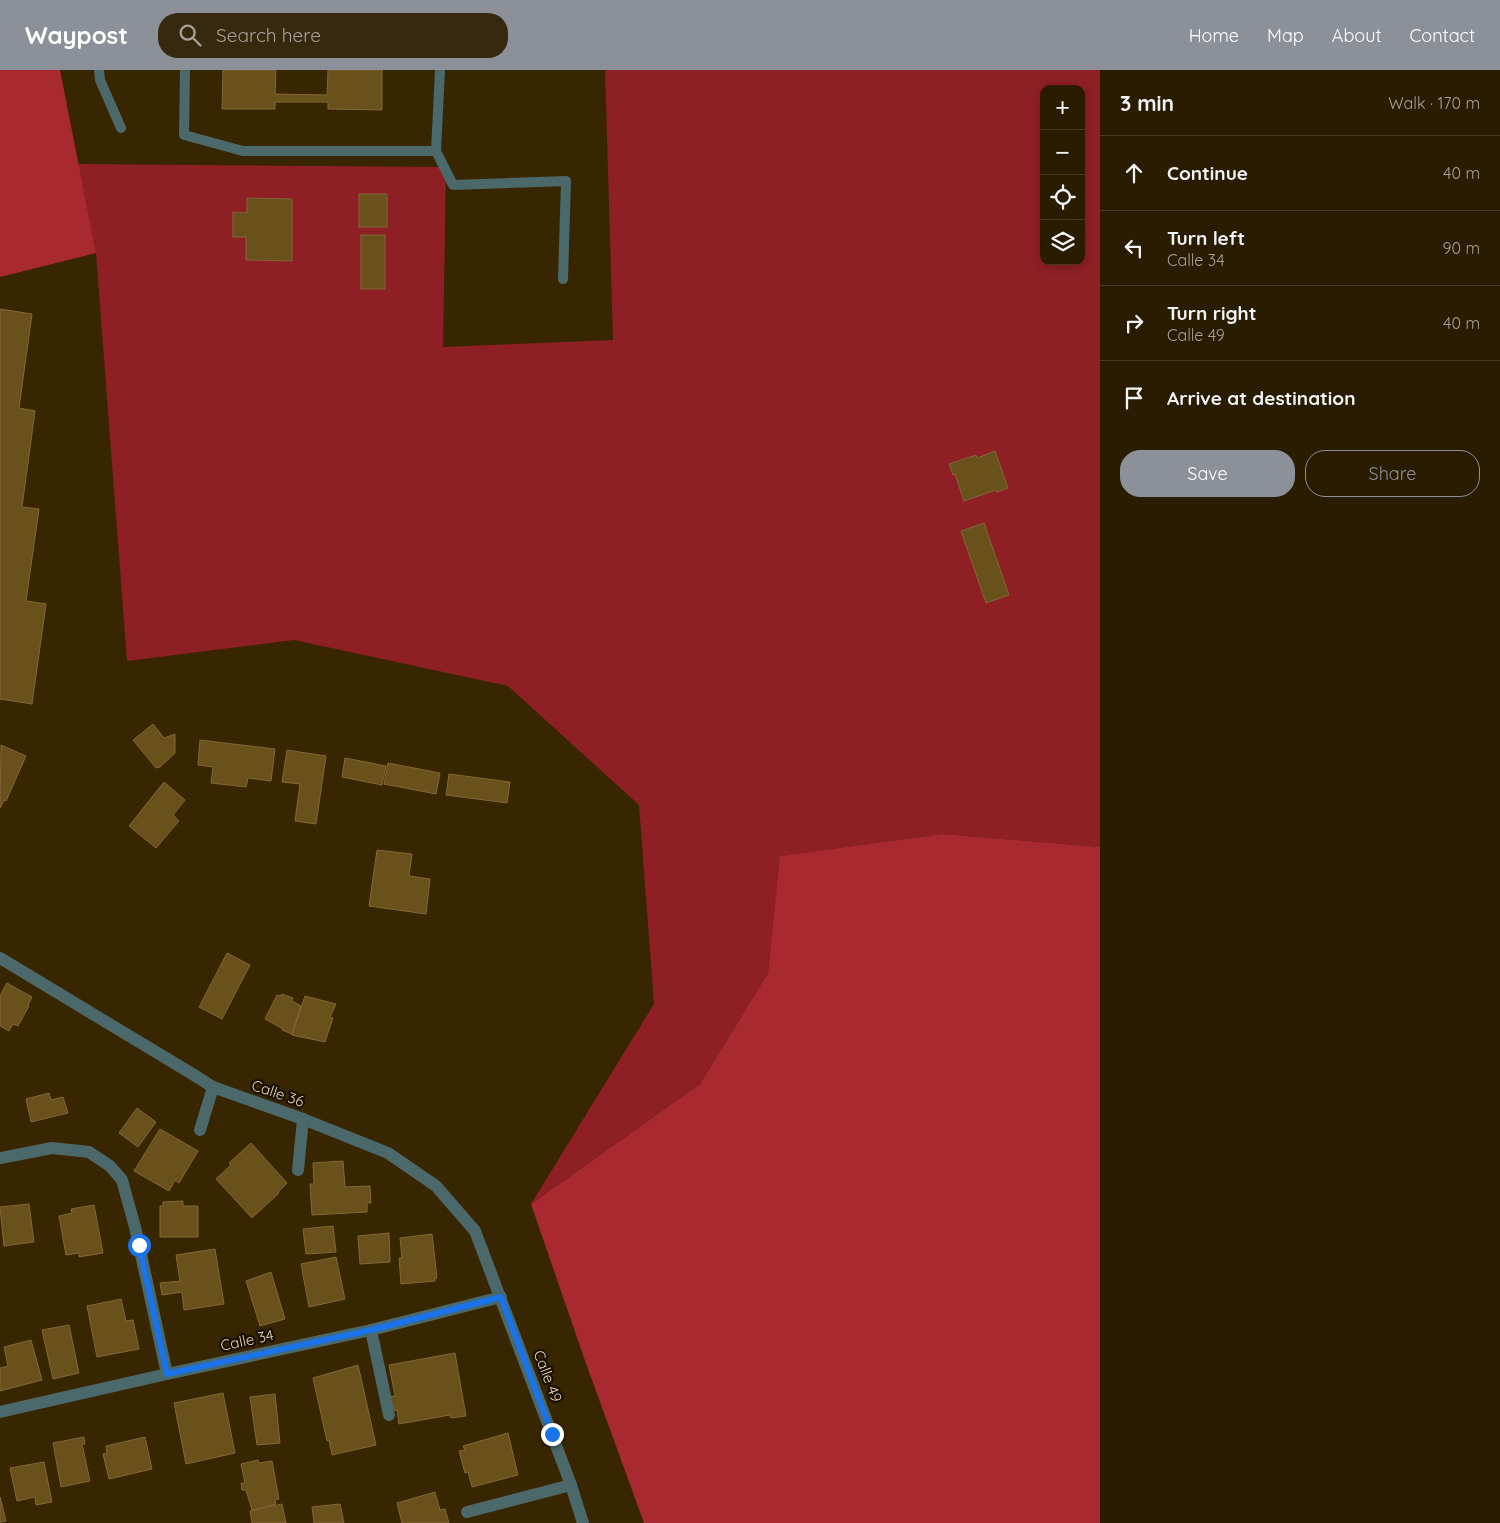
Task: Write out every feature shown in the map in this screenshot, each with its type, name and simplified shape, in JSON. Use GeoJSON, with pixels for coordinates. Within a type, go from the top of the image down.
{"type":"FeatureCollection","features":[{"type":"Feature","properties":{"kind":"street","name":"Calle 36"},"geometry":{"type":"LineString","coordinates":[[0,958],[213,1088],[303,1119],[388,1153],[436,1186],[475,1231],[501,1297]]}},
{"type":"Feature","properties":{"kind":"street"},"geometry":{"type":"LineString","coordinates":[[200,1130],[213,1088]]}},
{"type":"Feature","properties":{"kind":"street"},"geometry":{"type":"LineString","coordinates":[[298,1170],[303,1119]]}},
{"type":"Feature","properties":{"kind":"street"},"geometry":{"type":"LineString","coordinates":[[0,1158],[52,1148],[89,1152],[110,1166],[122,1180],[135,1227],[167,1374]]}},
{"type":"Feature","properties":{"kind":"street","name":"Calle 34"},"geometry":{"type":"LineString","coordinates":[[0,1412],[371,1330],[501,1297]]}},
{"type":"Feature","properties":{"kind":"street","name":"Calle 49"},"geometry":{"type":"LineString","coordinates":[[501,1297],[571,1485],[583,1523]]}},
{"type":"Feature","properties":{"kind":"street"},"geometry":{"type":"LineString","coordinates":[[371,1330],[389,1415]]}},
{"type":"Feature","properties":{"kind":"street"},"geometry":{"type":"LineString","coordinates":[[467,1512],[571,1485]]}},
{"type":"Feature","properties":{"kind":"lane"},"geometry":{"type":"LineString","coordinates":[[99,70],[100,80],[121,128]]}},
{"type":"Feature","properties":{"kind":"lane"},"geometry":{"type":"LineString","coordinates":[[185,70],[184,135],[243,151],[436,151]]}},
{"type":"Feature","properties":{"kind":"lane"},"geometry":{"type":"LineString","coordinates":[[440,70],[436,151],[453,185],[566,181],[563,279]]}},
{"type":"Feature","properties":{"kind":"shaded area"},"geometry":{"type":"Polygon","coordinates":[[[0,70],[60,70],[96,253],[0,277],[0,70]]]}},
{"type":"Feature","properties":{"kind":"shaded area"},"geometry":{"type":"Polygon","coordinates":[[[605,70],[1100,70],[1100,847],[942,834],[781,856],[768,973],[700,1084],[531,1204],[654,1004],[639,805],[508,686],[294,640],[127,661],[96,253],[78,164],[446,167],[443,347],[613,340],[605,70]]]}},
{"type":"Feature","properties":{"kind":"shaded area"},"geometry":{"type":"Polygon","coordinates":[[[942,834],[1100,847],[1100,1523],[644,1523],[531,1204],[700,1084],[768,973],[780,856],[942,834]]]}},
{"type":"Feature","properties":{"kind":"building"},"geometry":{"type":"Polygon","coordinates":[[[223,70],[276,70],[275,94],[327,95],[328,70],[382,70],[382,110],[328,109],[328,102],[275,102],[275,109],[222,109],[223,70]]]}},
{"type":"Feature","properties":{"kind":"building"},"geometry":{"type":"Polygon","coordinates":[[[359,194],[387,194],[387,227],[359,227],[359,194]]]}},
{"type":"Feature","properties":{"kind":"building"},"geometry":{"type":"Polygon","coordinates":[[[247,198],[292,199],[292,261],[246,260],[246,237],[233,237],[233,212],[247,213],[247,198]]]}},
{"type":"Feature","properties":{"kind":"building"},"geometry":{"type":"Polygon","coordinates":[[[361,235],[385,235],[385,289],[361,289],[361,235]]]}},
{"type":"Feature","properties":{"kind":"building"},"geometry":{"type":"Polygon","coordinates":[[[0,309],[32,314],[19,408],[35,411],[22,507],[39,509],[26,601],[46,604],[32,704],[0,699],[0,309]]]}},
{"type":"Feature","properties":{"kind":"building"},"geometry":{"type":"Polygon","coordinates":[[[995,451],[1008,488],[964,501],[955,474],[953,475],[949,464],[976,455],[977,458],[995,451]]]}},
{"type":"Feature","properties":{"kind":"building"},"geometry":{"type":"Polygon","coordinates":[[[984,523],[1009,595],[986,603],[961,531],[984,523]]]}},
{"type":"Feature","properties":{"kind":"building"},"geometry":{"type":"Polygon","coordinates":[[[153,724],[164,738],[175,734],[175,753],[160,767],[156,768],[133,740],[153,724]]]}},
{"type":"Feature","properties":{"kind":"building"},"geometry":{"type":"Polygon","coordinates":[[[200,740],[275,749],[271,781],[248,778],[246,787],[211,783],[213,767],[198,765],[200,740]]]}},
{"type":"Feature","properties":{"kind":"building"},"geometry":{"type":"Polygon","coordinates":[[[1,745],[26,756],[6,801],[4,800],[0,808],[1,745]]]}},
{"type":"Feature","properties":{"kind":"building"},"geometry":{"type":"Polygon","coordinates":[[[287,750],[326,756],[316,824],[295,821],[300,784],[282,782],[287,750]]]}},
{"type":"Feature","properties":{"kind":"building"},"geometry":{"type":"Polygon","coordinates":[[[345,758],[386,766],[382,785],[342,777],[345,758]]]}},
{"type":"Feature","properties":{"kind":"building"},"geometry":{"type":"Polygon","coordinates":[[[388,763],[440,773],[436,794],[384,784],[388,763]]]}},
{"type":"Feature","properties":{"kind":"building"},"geometry":{"type":"Polygon","coordinates":[[[449,774],[510,782],[507,803],[446,795],[449,774]]]}},
{"type":"Feature","properties":{"kind":"building"},"geometry":{"type":"Polygon","coordinates":[[[164,782],[185,800],[173,815],[179,821],[156,848],[129,826],[164,782]]]}},
{"type":"Feature","properties":{"kind":"building"},"geometry":{"type":"Polygon","coordinates":[[[377,850],[412,854],[409,876],[430,879],[426,914],[369,906],[377,850]]]}},
{"type":"Feature","properties":{"kind":"building"},"geometry":{"type":"Polygon","coordinates":[[[227,953],[250,965],[222,1019],[199,1007],[227,953]]]}},
{"type":"Feature","properties":{"kind":"building"},"geometry":{"type":"Polygon","coordinates":[[[7,983],[32,997],[18,1026],[13,1024],[9,1031],[0,1026],[0,996],[7,983]]]}},
{"type":"Feature","properties":{"kind":"building"},"geometry":{"type":"Polygon","coordinates":[[[282,994],[293,998],[292,1001],[301,1006],[292,1034],[265,1019],[277,995],[280,996],[282,994]]]}},
{"type":"Feature","properties":{"kind":"building"},"geometry":{"type":"Polygon","coordinates":[[[305,996],[336,1004],[330,1017],[333,1018],[325,1042],[292,1035],[305,996]]]}},
{"type":"Feature","properties":{"kind":"building"},"geometry":{"type":"Polygon","coordinates":[[[49,1093],[51,1100],[63,1097],[68,1113],[31,1122],[26,1099],[49,1093]]]}},
{"type":"Feature","properties":{"kind":"building"},"geometry":{"type":"Polygon","coordinates":[[[137,1108],[156,1122],[138,1147],[119,1133],[137,1108]]]}},
{"type":"Feature","properties":{"kind":"building"},"geometry":{"type":"Polygon","coordinates":[[[160,1129],[198,1151],[179,1183],[175,1180],[169,1191],[134,1171],[160,1129]]]}},
{"type":"Feature","properties":{"kind":"building"},"geometry":{"type":"Polygon","coordinates":[[[251,1143],[287,1183],[252,1218],[216,1179],[231,1165],[229,1163],[251,1143]]]}},
{"type":"Feature","properties":{"kind":"building"},"geometry":{"type":"Polygon","coordinates":[[[343,1161],[345,1187],[370,1186],[371,1203],[367,1203],[367,1212],[312,1215],[310,1184],[314,1184],[313,1163],[343,1161]]]}},
{"type":"Feature","properties":{"kind":"building"},"geometry":{"type":"Polygon","coordinates":[[[183,1201],[183,1206],[198,1206],[198,1237],[160,1237],[160,1206],[163,1206],[163,1202],[183,1201]]]}},
{"type":"Feature","properties":{"kind":"building"},"geometry":{"type":"Polygon","coordinates":[[[29,1204],[34,1242],[4,1246],[0,1207],[29,1204]]]}},
{"type":"Feature","properties":{"kind":"building"},"geometry":{"type":"Polygon","coordinates":[[[94,1205],[103,1253],[79,1257],[79,1253],[66,1255],[59,1216],[72,1213],[71,1209],[94,1205]]]}},
{"type":"Feature","properties":{"kind":"building"},"geometry":{"type":"Polygon","coordinates":[[[333,1226],[336,1252],[306,1254],[303,1229],[333,1226]]]}},
{"type":"Feature","properties":{"kind":"building"},"geometry":{"type":"Polygon","coordinates":[[[389,1233],[390,1262],[360,1264],[358,1236],[389,1233]]]}},
{"type":"Feature","properties":{"kind":"building"},"geometry":{"type":"Polygon","coordinates":[[[432,1234],[437,1278],[435,1278],[435,1281],[401,1284],[399,1258],[402,1258],[400,1238],[432,1234]]]}},
{"type":"Feature","properties":{"kind":"building"},"geometry":{"type":"Polygon","coordinates":[[[215,1249],[224,1304],[184,1310],[182,1292],[162,1295],[160,1283],[180,1281],[176,1255],[215,1249]]]}},
{"type":"Feature","properties":{"kind":"building"},"geometry":{"type":"Polygon","coordinates":[[[336,1257],[345,1299],[309,1307],[301,1264],[336,1257]]]}},
{"type":"Feature","properties":{"kind":"building"},"geometry":{"type":"Polygon","coordinates":[[[271,1272],[285,1319],[260,1326],[246,1281],[271,1272]]]}},
{"type":"Feature","properties":{"kind":"building"},"geometry":{"type":"Polygon","coordinates":[[[121,1299],[126,1321],[133,1320],[139,1349],[97,1357],[87,1306],[121,1299]]]}},
{"type":"Feature","properties":{"kind":"building"},"geometry":{"type":"Polygon","coordinates":[[[69,1325],[79,1373],[53,1379],[42,1330],[69,1325]]]}},
{"type":"Feature","properties":{"kind":"building"},"geometry":{"type":"Polygon","coordinates":[[[31,1340],[42,1380],[0,1391],[0,1368],[8,1366],[4,1347],[31,1340]]]}},
{"type":"Feature","properties":{"kind":"building"},"geometry":{"type":"Polygon","coordinates":[[[455,1353],[466,1416],[451,1418],[450,1415],[399,1424],[397,1410],[391,1411],[389,1397],[395,1396],[389,1365],[455,1353]]]}},
{"type":"Feature","properties":{"kind":"building"},"geometry":{"type":"Polygon","coordinates":[[[358,1365],[376,1445],[332,1455],[329,1440],[327,1441],[313,1378],[358,1365]]]}},
{"type":"Feature","properties":{"kind":"building"},"geometry":{"type":"Polygon","coordinates":[[[223,1393],[235,1453],[186,1464],[174,1403],[223,1393]]]}},
{"type":"Feature","properties":{"kind":"building"},"geometry":{"type":"Polygon","coordinates":[[[275,1394],[280,1443],[257,1445],[250,1397],[275,1394]]]}},
{"type":"Feature","properties":{"kind":"building"},"geometry":{"type":"Polygon","coordinates":[[[508,1433],[518,1475],[472,1487],[468,1472],[465,1473],[459,1451],[465,1450],[463,1446],[508,1433]]]}},
{"type":"Feature","properties":{"kind":"building"},"geometry":{"type":"Polygon","coordinates":[[[84,1437],[85,1444],[82,1444],[90,1481],[61,1487],[53,1443],[84,1437]]]}},
{"type":"Feature","properties":{"kind":"building"},"geometry":{"type":"Polygon","coordinates":[[[145,1437],[152,1469],[109,1479],[103,1454],[107,1453],[106,1446],[145,1437]]]}},
{"type":"Feature","properties":{"kind":"building"},"geometry":{"type":"Polygon","coordinates":[[[258,1460],[259,1463],[272,1461],[279,1499],[275,1500],[276,1504],[252,1510],[246,1490],[242,1490],[241,1483],[245,1483],[241,1464],[258,1460]]]}},
{"type":"Feature","properties":{"kind":"building"},"geometry":{"type":"Polygon","coordinates":[[[44,1462],[52,1502],[36,1505],[35,1497],[17,1501],[10,1468],[44,1462]]]}},
{"type":"Feature","properties":{"kind":"building"},"geometry":{"type":"Polygon","coordinates":[[[435,1492],[440,1510],[445,1509],[449,1523],[402,1523],[397,1503],[435,1492]]]}},
{"type":"Feature","properties":{"kind":"building"},"geometry":{"type":"Polygon","coordinates":[[[0,1497],[6,1521],[0,1522],[0,1497]]]}},
{"type":"Feature","properties":{"kind":"building"},"geometry":{"type":"Polygon","coordinates":[[[282,1504],[286,1523],[252,1523],[250,1511],[282,1504]]]}},
{"type":"Feature","properties":{"kind":"building"},"geometry":{"type":"Polygon","coordinates":[[[340,1504],[344,1523],[314,1523],[312,1507],[340,1504]]]}},
{"type":"Feature","properties":{"kind":"route"},"geometry":{"type":"LineString","coordinates":[[139,1245],[167,1374],[371,1330],[501,1297],[552,1434]]}}]}
